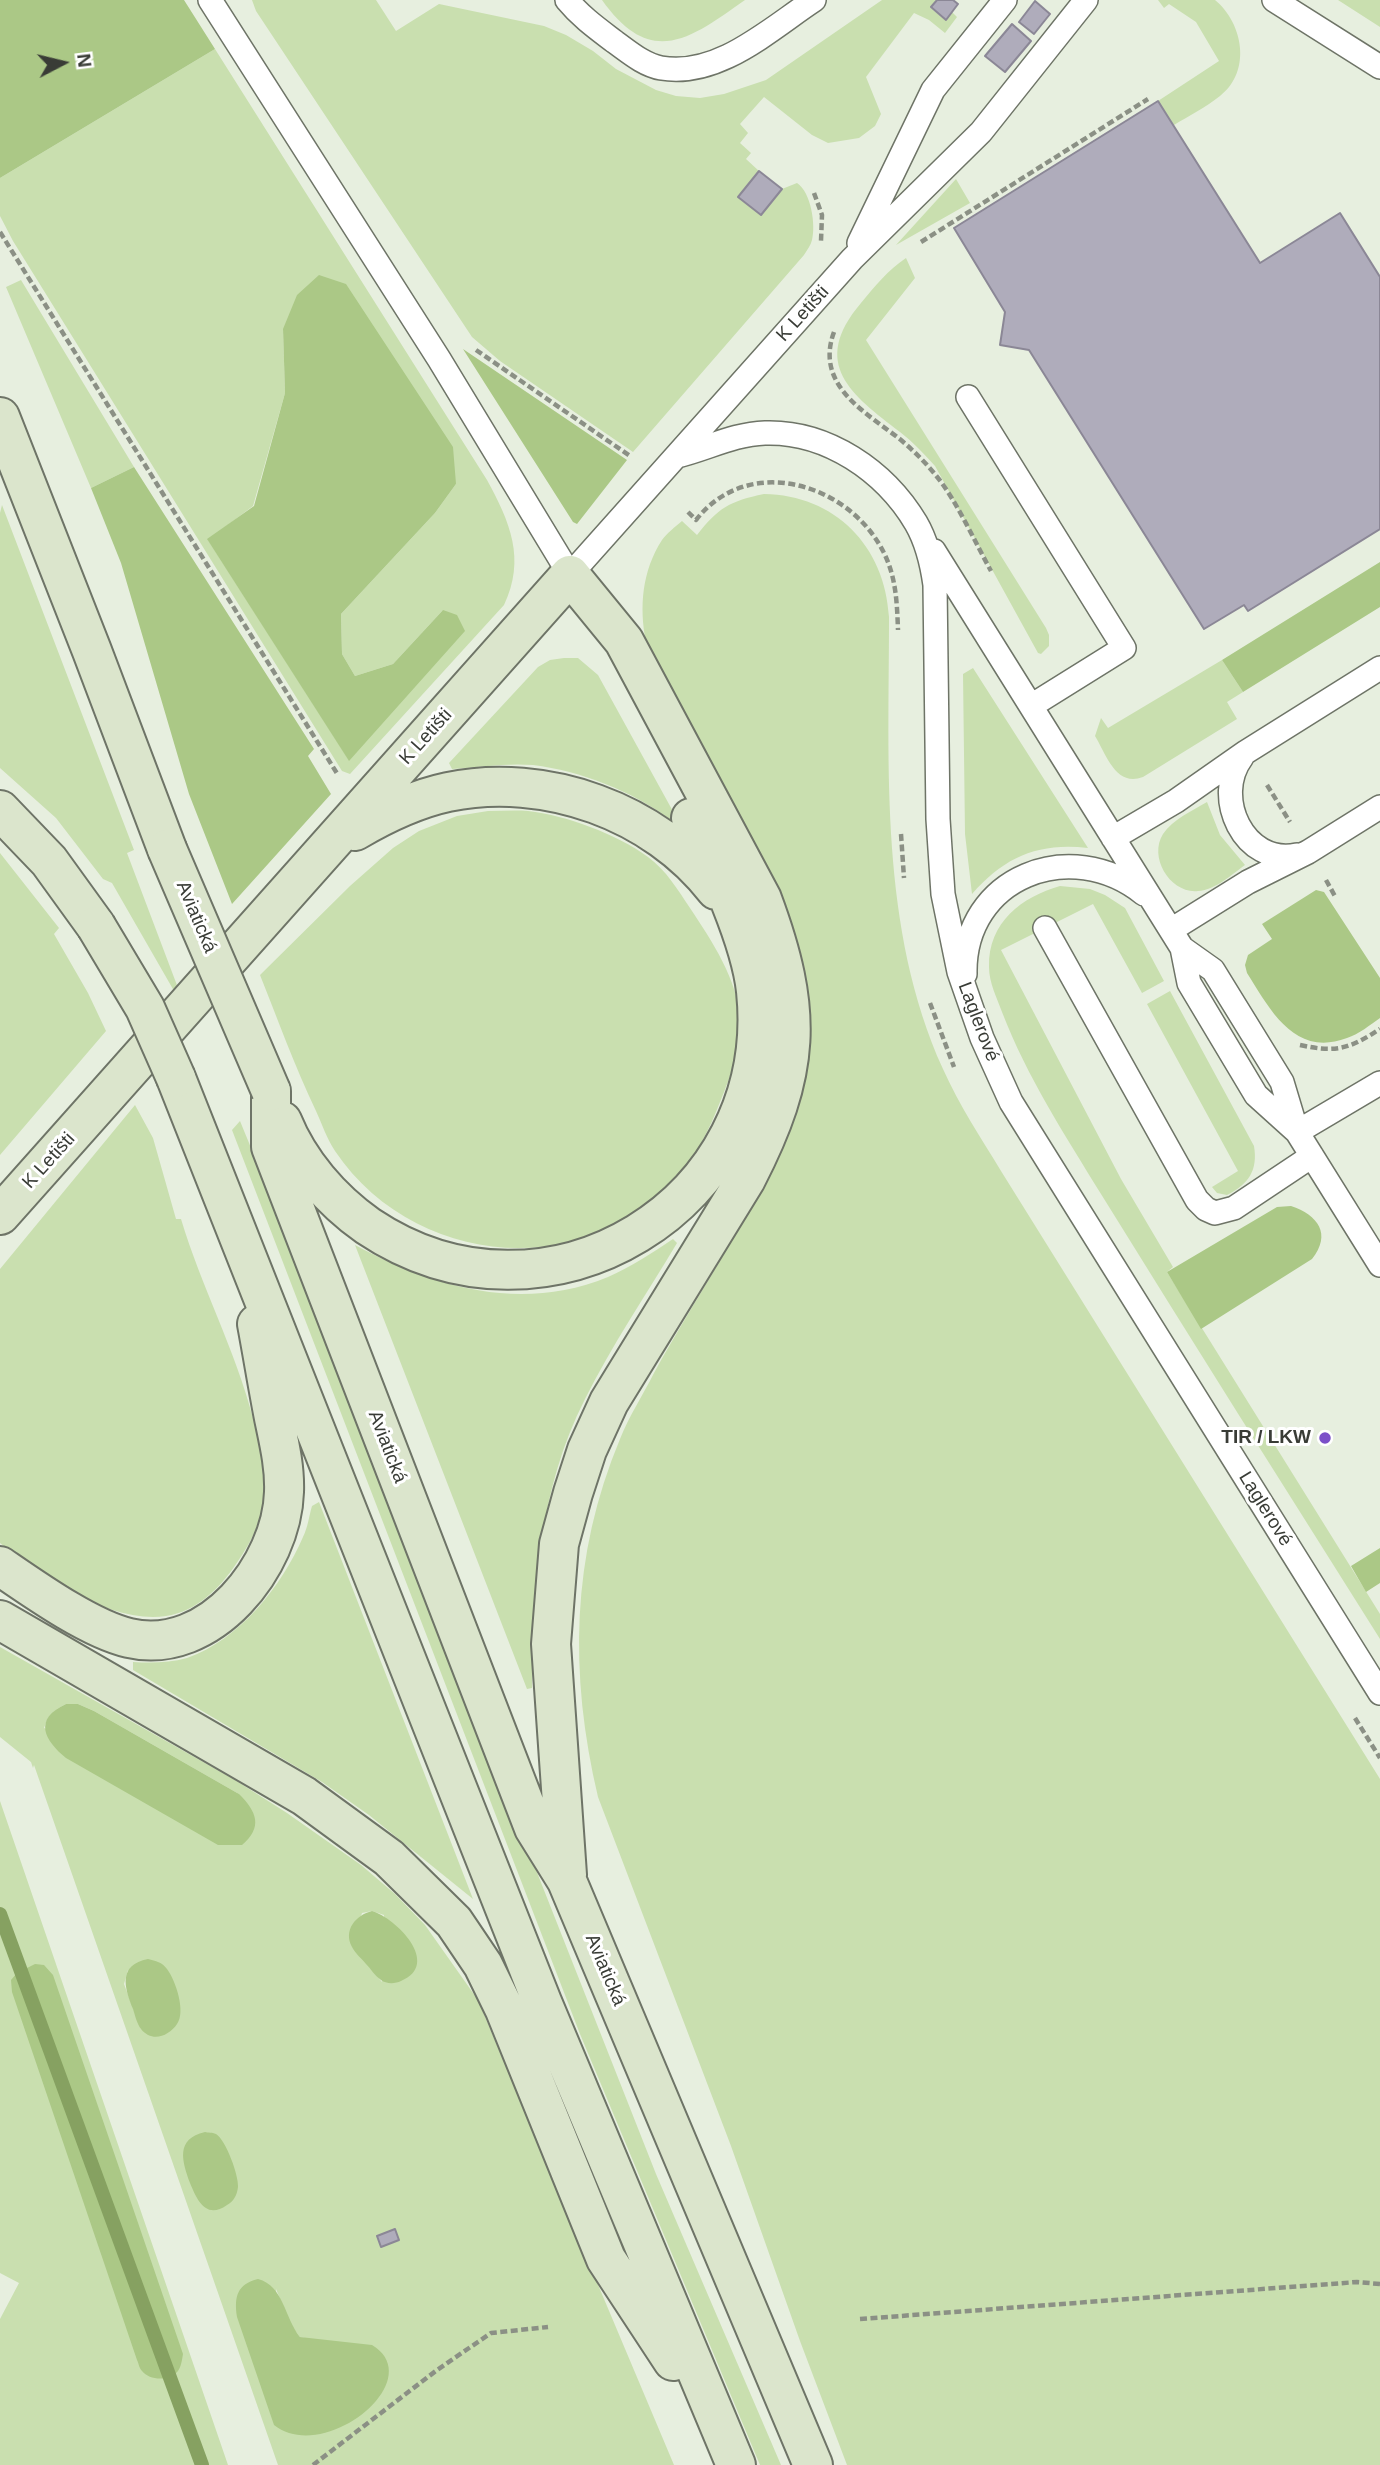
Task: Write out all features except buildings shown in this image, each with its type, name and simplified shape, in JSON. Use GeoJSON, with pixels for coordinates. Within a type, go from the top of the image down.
{"type":"FeatureCollection","features":[{"type":"Feature","properties":{"kind":"main road","name":"Aviatická"},"geometry":{"type":"LineString","coordinates":[[0,417],[167,849],[271,1091],[271,1147],[534,1828],[567,1881],[813,2465]]}},
{"type":"Feature","properties":{"kind":"main road","name":"K Letišti"},"geometry":{"type":"LineString","coordinates":[[0,1215],[570,575]]}},
{"type":"Feature","properties":{"kind":"main road"},"geometry":{"type":"LineString","coordinates":[[271,1091],[285,1128],[304,1162],[328,1192],[358,1219],[390,1240],[426,1256],[451,1263],[503,1270],[541,1269],[616,1247],[650,1227],[681,1202],[706,1173],[727,1140],[744,1105],[754,1067],[758,1028],[757,1002],[748,951],[702,839],[601,652],[570,575]]}},
{"type":"Feature","properties":{"kind":"main road"},"geometry":{"type":"LineString","coordinates":[[567,1881],[551,1644],[562,1531],[587,1450],[609,1402],[746,1179],[765,1143],[787,1079],[791,1046],[791,1011],[786,974],[762,899],[624,641],[570,575]]}},
{"type":"Feature","properties":{"kind":"main road"},"geometry":{"type":"LineString","coordinates":[[319,858],[348,835],[380,816],[414,802],[448,792],[485,788],[533,789],[593,802],[627,817],[658,836],[686,858],[712,885],[734,914]]}},
{"type":"Feature","properties":{"kind":"main road"},"geometry":{"type":"LineString","coordinates":[[0,810],[49,861],[96,926],[145,1008],[240,1236],[537,1989],[731,2453]]}},
{"type":"Feature","properties":{"kind":"main road"},"geometry":{"type":"LineString","coordinates":[[0,1566],[108,1632],[133,1639],[174,1638],[198,1628],[218,1617],[253,1580],[278,1524],[284,1493],[282,1459],[240,1236]]}},
{"type":"Feature","properties":{"kind":"main road"},"geometry":{"type":"LineString","coordinates":[[0,1620],[304,1796],[388,1858],[454,1922],[483,1965],[505,2010],[606,2259],[731,2453]]}},
{"type":"Feature","properties":{"kind":"lane"},"geometry":{"type":"LineString","coordinates":[[210,0],[439,359],[570,575]]}},
{"type":"Feature","properties":{"kind":"lane"},"geometry":{"type":"LineString","coordinates":[[556,0],[574,8],[640,60],[659,68],[683,70],[719,60],[746,46],[814,0]]}},
{"type":"Feature","properties":{"kind":"lane"},"geometry":{"type":"LineString","coordinates":[[852,259],[933,90],[1005,0]]}},
{"type":"Feature","properties":{"kind":"lane"},"geometry":{"type":"LineString","coordinates":[[852,259],[982,132],[1086,0]]}},
{"type":"Feature","properties":{"kind":"lane"},"geometry":{"type":"LineString","coordinates":[[1274,0],[1380,67]]}},
{"type":"Feature","properties":{"kind":"lane","name":"K Letišti"},"geometry":{"type":"LineString","coordinates":[[570,575],[852,259]]}},
{"type":"Feature","properties":{"kind":"lane"},"geometry":{"type":"LineString","coordinates":[[968,397],[1124,648],[1031,706]]}},
{"type":"Feature","properties":{"kind":"lane","name":"Laglerové"},"geometry":{"type":"LineString","coordinates":[[677,456],[744,435],[765,433],[800,436],[840,450],[856,460],[887,486],[916,523],[928,551],[935,585],[938,819],[943,894],[959,972],[982,1038],[1012,1102],[1380,1693]]}},
{"type":"Feature","properties":{"kind":"lane"},"geometry":{"type":"LineString","coordinates":[[916,523],[1176,939],[1189,984],[1256,1095],[1297,1132],[1380,1265]]}},
{"type":"Feature","properties":{"kind":"lane"},"geometry":{"type":"LineString","coordinates":[[1113,838],[1176,801],[1246,752],[1380,668]]}},
{"type":"Feature","properties":{"kind":"lane"},"geometry":{"type":"LineString","coordinates":[[1246,752],[1231,777],[1229,792],[1235,819],[1247,839],[1256,847],[1276,855],[1293,856],[1303,842]]}},
{"type":"Feature","properties":{"kind":"lane"},"geometry":{"type":"LineString","coordinates":[[1176,939],[1248,881],[1303,842],[1380,807]]}},
{"type":"Feature","properties":{"kind":"lane"},"geometry":{"type":"LineString","coordinates":[[970,1005],[965,984],[969,941],[989,903],[1023,877],[1042,869],[1064,865],[1086,866],[1126,880],[1157,909]]}},
{"type":"Feature","properties":{"kind":"lane"},"geometry":{"type":"LineString","coordinates":[[1045,928],[1197,1200],[1206,1209],[1215,1213],[1234,1208],[1312,1156]]}},
{"type":"Feature","properties":{"kind":"lane"},"geometry":{"type":"LineString","coordinates":[[1297,1132],[1380,1083]]}},
{"type":"Feature","properties":{"kind":"path"},"geometry":{"type":"LineString","coordinates":[[916,246],[1148,99]]}},
{"type":"Feature","properties":{"kind":"path"},"geometry":{"type":"LineString","coordinates":[[0,232],[339,775]]}},
{"type":"Feature","properties":{"kind":"path"},"geometry":{"type":"LineString","coordinates":[[835,328],[831,345],[832,369],[843,392],[862,413],[903,442],[925,462],[941,482],[993,576]]}},
{"type":"Feature","properties":{"kind":"path"},"geometry":{"type":"LineString","coordinates":[[473,348],[637,461]]}},
{"type":"Feature","properties":{"kind":"path"},"geometry":{"type":"LineString","coordinates":[[1264,780],[1303,842]]}},
{"type":"Feature","properties":{"kind":"path"},"geometry":{"type":"LineString","coordinates":[[1314,884],[1325,877]]}},
{"type":"Feature","properties":{"kind":"path"},"geometry":{"type":"LineString","coordinates":[[1295,1044],[1316,1049],[1342,1049],[1355,1045],[1380,1029]]}},
{"type":"Feature","properties":{"kind":"path"},"geometry":{"type":"LineString","coordinates":[[860,2319],[1357,2282],[1380,2284]]}},
{"type":"Feature","properties":{"kind":"path"},"geometry":{"type":"LineString","coordinates":[[313,2465],[437,2370],[491,2333],[548,2327]]}},
{"type":"Feature","properties":{"kind":"green space"},"geometry":{"type":"Polygon","coordinates":[[[0,0],[184,0],[215,49],[0,178],[0,0]]]}},
{"type":"Feature","properties":{"kind":"green space"},"geometry":{"type":"Polygon","coordinates":[[[252,0],[376,0],[396,31],[439,4],[544,26],[566,35],[616,69],[656,90],[676,96],[700,98],[724,94],[766,80],[882,0],[937,0],[931,8],[945,20],[952,12],[957,17],[945,33],[929,20],[914,13],[866,77],[881,114],[875,126],[859,138],[828,143],[812,135],[764,97],[740,124],[748,133],[740,143],[751,153],[746,159],[759,171],[739,197],[761,215],[782,189],[797,183],[806,194],[811,209],[811,242],[804,255],[633,452],[500,361],[472,337],[256,11],[252,0]]]}},
{"type":"Feature","properties":{"kind":"green space"},"geometry":{"type":"Polygon","coordinates":[[[602,0],[745,0],[689,35],[671,41],[654,41],[637,35],[620,21],[602,0]]]}},
{"type":"Feature","properties":{"kind":"green space"},"geometry":{"type":"Polygon","coordinates":[[[1158,0],[1215,0],[1232,21],[1240,47],[1237,74],[1230,86],[1215,100],[1174,125],[1158,101],[1219,61],[1196,22],[1169,4],[1164,8],[1158,0]]]}},
{"type":"Feature","properties":{"kind":"green space"},"geometry":{"type":"Polygon","coordinates":[[[1338,0],[1380,0],[1380,27],[1338,0]]]}},
{"type":"Feature","properties":{"kind":"green space"},"geometry":{"type":"Polygon","coordinates":[[[215,49],[487,480],[502,511],[512,541],[514,572],[504,605],[350,774],[342,771],[13,241],[0,216],[0,178],[215,49]],[[283,329],[285,393],[253,506],[208,540],[349,760],[443,610],[393,664],[355,676],[342,654],[341,614],[435,513],[456,484],[283,329]]]}},
{"type":"Feature","properties":{"kind":"green space"},"geometry":{"type":"Polygon","coordinates":[[[956,179],[970,203],[896,245],[956,179]]]}},
{"type":"Feature","properties":{"kind":"green space"},"geometry":{"type":"Polygon","coordinates":[[[906,258],[915,278],[866,340],[1046,628],[1049,646],[1041,654],[1038,653],[935,466],[909,440],[866,405],[843,376],[838,361],[838,344],[846,325],[877,284],[906,258]]]}},
{"type":"Feature","properties":{"kind":"green space"},"geometry":{"type":"Polygon","coordinates":[[[319,275],[346,284],[453,447],[456,484],[435,513],[341,614],[342,654],[355,676],[393,664],[443,610],[457,615],[465,631],[349,761],[207,539],[254,506],[285,393],[283,329],[297,295],[319,275]]]}},
{"type":"Feature","properties":{"kind":"green space"},"geometry":{"type":"Polygon","coordinates":[[[21,280],[134,467],[91,488],[6,287],[21,280]]]}},
{"type":"Feature","properties":{"kind":"green space"},"geometry":{"type":"Polygon","coordinates":[[[463,349],[627,460],[577,524],[573,522],[463,349]]]}},
{"type":"Feature","properties":{"kind":"green space"},"geometry":{"type":"Polygon","coordinates":[[[134,467],[314,749],[308,756],[331,794],[232,904],[189,794],[121,563],[91,488],[134,467]]]}},
{"type":"Feature","properties":{"kind":"green space"},"geometry":{"type":"Polygon","coordinates":[[[764,494],[790,497],[813,504],[834,515],[852,529],[878,568],[889,617],[889,789],[898,904],[922,1015],[949,1082],[1001,1171],[1380,1779],[1380,2465],[847,2465],[731,2146],[598,1797],[582,1706],[579,1661],[584,1571],[604,1483],[632,1414],[752,1205],[781,1147],[646,642],[644,590],[655,552],[664,537],[682,521],[697,535],[726,507],[764,494]]]}},
{"type":"Feature","properties":{"kind":"green space"},"geometry":{"type":"Polygon","coordinates":[[[2,505],[134,850],[127,853],[189,1017],[112,883],[103,879],[56,818],[0,768],[2,505]]]}},
{"type":"Feature","properties":{"kind":"green space"},"geometry":{"type":"Polygon","coordinates":[[[1380,562],[1380,607],[1243,692],[1222,660],[1380,562]]]}},
{"type":"Feature","properties":{"kind":"green space"},"geometry":{"type":"Polygon","coordinates":[[[578,658],[598,675],[675,815],[671,820],[623,791],[569,772],[533,765],[452,769],[449,763],[538,667],[550,660],[578,658]]]}},
{"type":"Feature","properties":{"kind":"green space"},"geometry":{"type":"Polygon","coordinates":[[[1222,660],[1243,692],[1227,702],[1237,719],[1143,777],[1126,778],[1119,774],[1095,736],[1101,718],[1108,728],[1222,660]]]}},
{"type":"Feature","properties":{"kind":"green space"},"geometry":{"type":"Polygon","coordinates":[[[973,668],[1088,848],[1054,847],[1024,855],[997,870],[972,894],[965,834],[963,674],[973,668]]]}},
{"type":"Feature","properties":{"kind":"green space"},"geometry":{"type":"Polygon","coordinates":[[[1207,802],[1220,835],[1245,865],[1211,888],[1188,890],[1179,887],[1165,873],[1158,853],[1159,843],[1172,824],[1207,802]]]}},
{"type":"Feature","properties":{"kind":"green space"},"geometry":{"type":"Polygon","coordinates":[[[488,811],[528,811],[574,821],[606,833],[648,857],[671,881],[707,934],[729,976],[738,1005],[739,1042],[730,1075],[708,1130],[686,1166],[648,1204],[605,1230],[557,1245],[507,1248],[458,1240],[411,1221],[370,1191],[330,1142],[260,975],[350,886],[393,848],[419,831],[457,816],[488,811]]]}},
{"type":"Feature","properties":{"kind":"green space"},"geometry":{"type":"Polygon","coordinates":[[[0,853],[59,928],[54,934],[106,1031],[0,1155],[0,853]]]}},
{"type":"Feature","properties":{"kind":"green space"},"geometry":{"type":"Polygon","coordinates":[[[1060,886],[1090,889],[1125,908],[1164,981],[1142,993],[1093,904],[1001,950],[1121,1179],[1173,1267],[1167,1272],[1380,1614],[1380,1639],[1074,1150],[1035,1083],[1012,1036],[990,979],[990,951],[994,937],[1001,924],[1021,905],[1060,886]]]}},
{"type":"Feature","properties":{"kind":"green space"},"geometry":{"type":"Polygon","coordinates":[[[1316,890],[1324,892],[1380,978],[1380,1018],[1351,1036],[1328,1042],[1312,1041],[1298,1036],[1286,1027],[1265,1001],[1247,973],[1245,965],[1248,955],[1272,939],[1262,924],[1316,890]]]}},
{"type":"Feature","properties":{"kind":"green space"},"geometry":{"type":"Polygon","coordinates":[[[1170,991],[1254,1146],[1255,1162],[1250,1175],[1241,1186],[1227,1195],[1217,1193],[1212,1187],[1238,1171],[1147,1004],[1170,991]]]}},
{"type":"Feature","properties":{"kind":"green space"},"geometry":{"type":"Polygon","coordinates":[[[135,1105],[153,1138],[176,1219],[181,1219],[246,1392],[266,1480],[264,1503],[258,1524],[230,1573],[215,1590],[197,1604],[177,1614],[144,1617],[122,1613],[77,1595],[35,1570],[0,1543],[0,1269],[135,1105]]]}},
{"type":"Feature","properties":{"kind":"green space"},"geometry":{"type":"Polygon","coordinates":[[[240,1121],[340,1365],[424,1586],[656,2174],[781,2465],[760,2465],[580,2034],[232,1130],[240,1121]]]}},
{"type":"Feature","properties":{"kind":"green space"},"geometry":{"type":"Polygon","coordinates":[[[1291,1206],[1315,1220],[1319,1226],[1321,1241],[1312,1259],[1201,1329],[1167,1272],[1277,1207],[1291,1206]]]}},
{"type":"Feature","properties":{"kind":"green space"},"geometry":{"type":"Polygon","coordinates":[[[673,1239],[677,1243],[595,1379],[557,1468],[542,1540],[534,1614],[532,1688],[527,1689],[355,1245],[415,1273],[478,1290],[510,1294],[575,1288],[608,1277],[673,1239]]]}},
{"type":"Feature","properties":{"kind":"green space"},"geometry":{"type":"Polygon","coordinates":[[[319,1502],[473,1899],[369,1815],[322,1782],[133,1670],[133,1662],[187,1658],[206,1650],[241,1625],[271,1592],[283,1574],[305,1533],[312,1506],[319,1502]]]}},
{"type":"Feature","properties":{"kind":"green space"},"geometry":{"type":"Polygon","coordinates":[[[1380,1548],[1380,1583],[1366,1592],[1351,1566],[1380,1548]]]}},
{"type":"Feature","properties":{"kind":"green space"},"geometry":{"type":"Polygon","coordinates":[[[0,1647],[235,1780],[287,1813],[361,1865],[425,1925],[478,2000],[674,2465],[278,2465],[34,1765],[33,1768],[31,1762],[0,1737],[0,1647]],[[66,1704],[55,1711],[44,1728],[239,1794],[94,1711],[78,1704],[66,1704]],[[372,1911],[362,1913],[352,1946],[382,1982],[384,1915],[372,1911]],[[128,1970],[124,1984],[141,2029],[128,1970]],[[395,2229],[377,2236],[381,2247],[399,2240],[395,2229]],[[276,2289],[274,2425],[320,2341],[300,2337],[291,2326],[276,2289]]]}},
{"type":"Feature","properties":{"kind":"green space"},"geometry":{"type":"Polygon","coordinates":[[[66,1704],[78,1704],[94,1711],[239,1794],[250,1807],[255,1819],[255,1826],[249,1838],[242,1845],[218,1845],[66,1758],[52,1744],[45,1730],[49,1716],[66,1704]]]}},
{"type":"Feature","properties":{"kind":"green space"},"geometry":{"type":"Polygon","coordinates":[[[0,1801],[228,2465],[0,2465],[0,2319],[19,2283],[0,2273],[0,1801]]]}},
{"type":"Feature","properties":{"kind":"green space"},"geometry":{"type":"Polygon","coordinates":[[[372,1911],[382,1915],[403,1932],[416,1953],[417,1964],[413,1973],[399,1982],[383,1981],[352,1947],[350,1929],[356,1920],[372,1911]]]}},
{"type":"Feature","properties":{"kind":"green space"},"geometry":{"type":"Polygon","coordinates":[[[148,1959],[161,1963],[167,1969],[174,1981],[180,2004],[180,2019],[177,2024],[165,2035],[155,2037],[145,2033],[140,2027],[126,1985],[126,1978],[132,1966],[148,1959]]]}},
{"type":"Feature","properties":{"kind":"green space"},"geometry":{"type":"Polygon","coordinates":[[[35,1964],[44,1965],[53,1975],[183,2354],[179,2369],[170,2377],[150,2377],[141,2370],[12,1992],[11,1980],[17,1973],[35,1964]]]}},
{"type":"Feature","properties":{"kind":"green space"},"geometry":{"type":"Polygon","coordinates":[[[205,2132],[216,2134],[224,2143],[238,2182],[238,2190],[233,2200],[220,2209],[208,2209],[199,2201],[183,2159],[185,2145],[189,2140],[205,2132]]]}},
{"type":"Feature","properties":{"kind":"green space"},"geometry":{"type":"Polygon","coordinates":[[[258,2279],[273,2288],[300,2337],[372,2345],[386,2360],[388,2378],[380,2396],[364,2413],[342,2426],[319,2434],[295,2434],[274,2425],[236,2310],[238,2292],[245,2284],[258,2279]]]}},
{"type":"Feature","properties":{"kind":"waterway"},"geometry":{"type":"LineString","coordinates":[[0,1914],[202,2465]]}},
{"type":"Feature","properties":{"kind":"place","name":"TIR / LKW"},"geometry":{"type":"Point","coordinates":[1325,1438]}}]}
